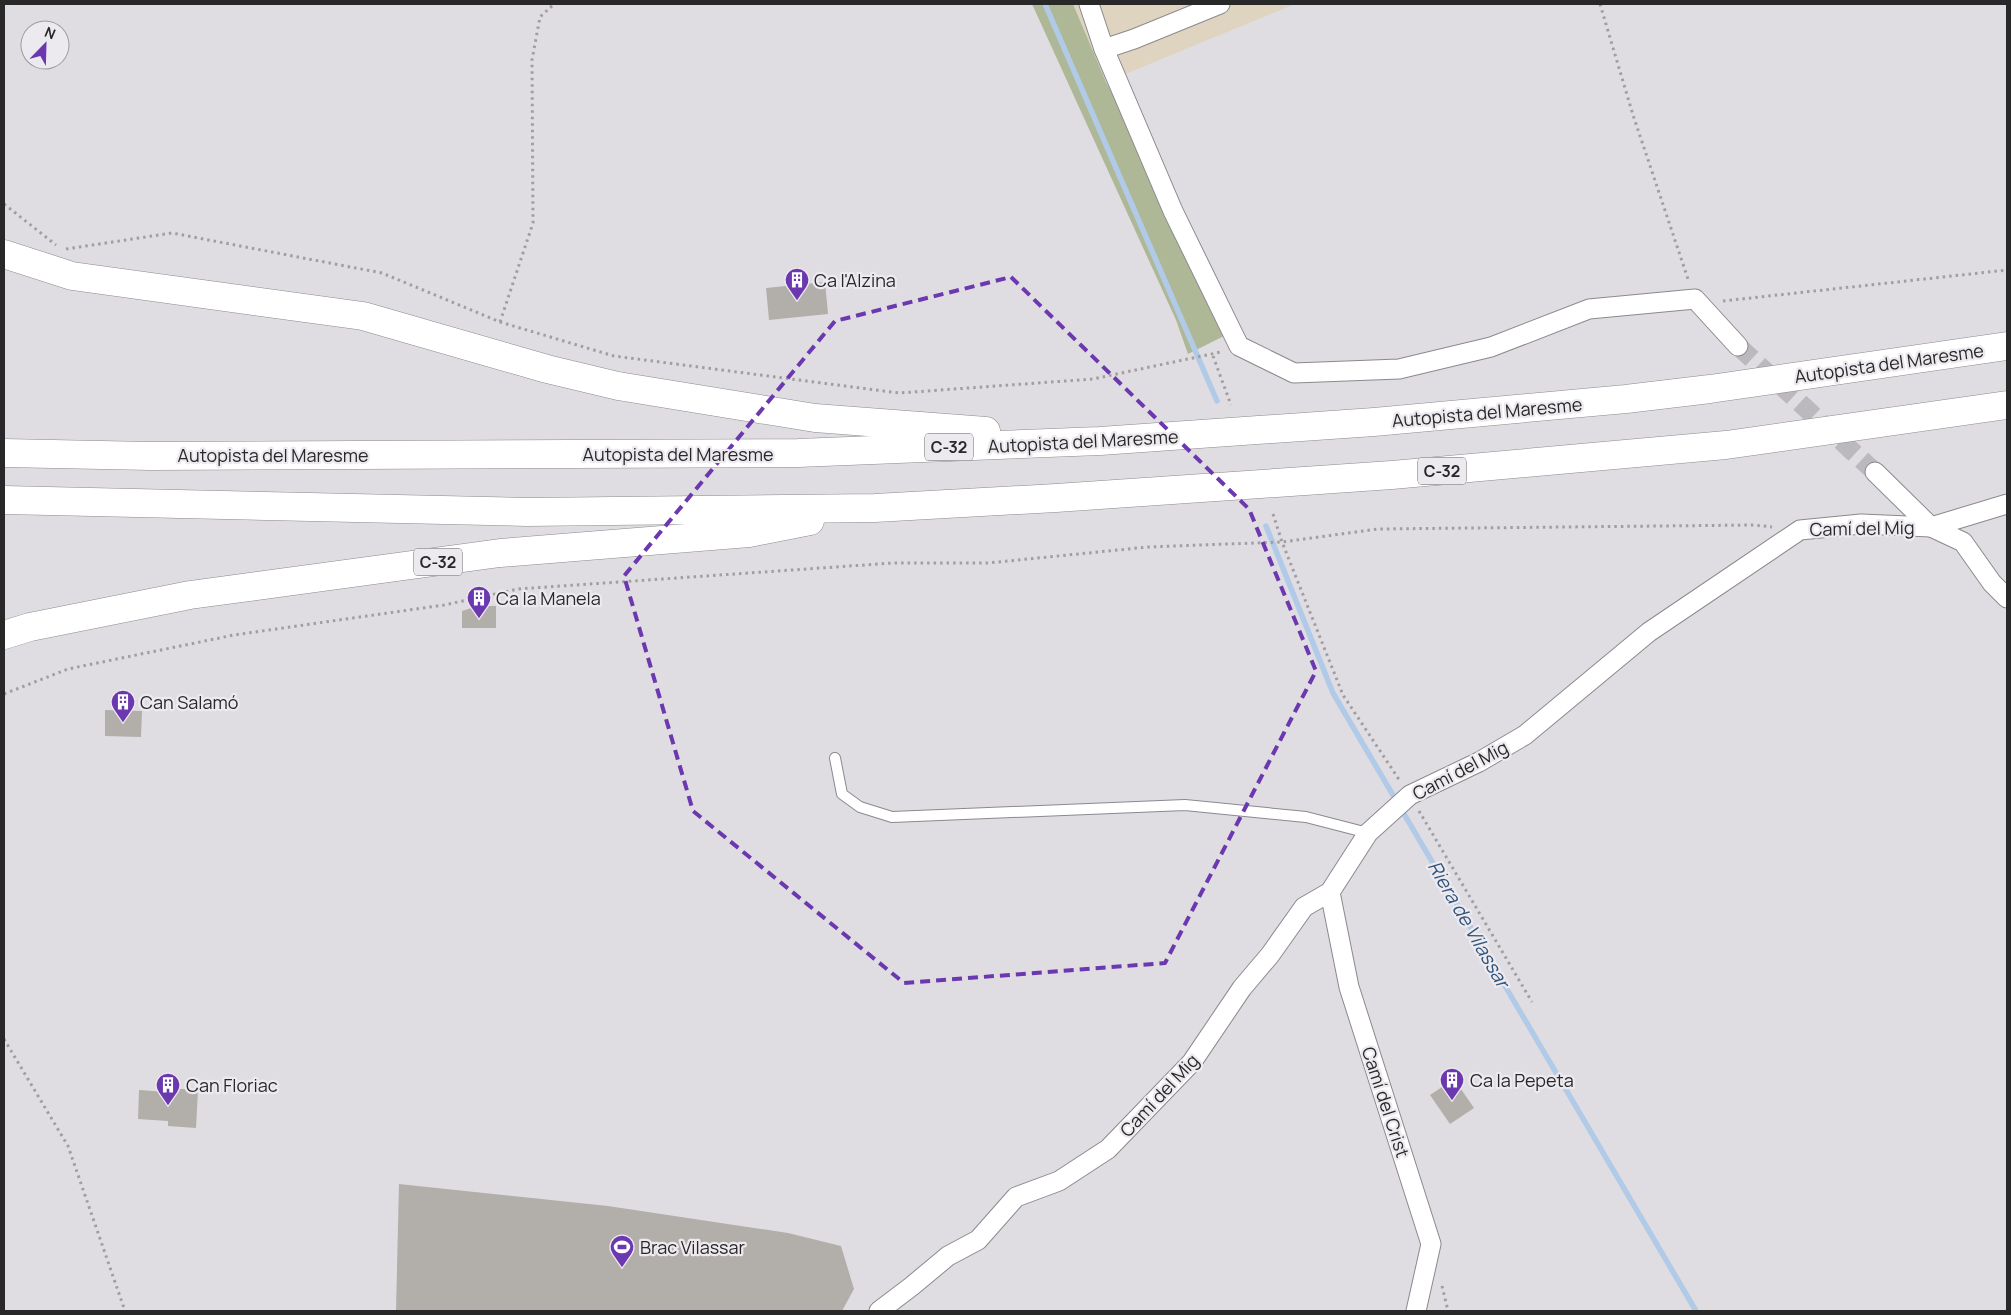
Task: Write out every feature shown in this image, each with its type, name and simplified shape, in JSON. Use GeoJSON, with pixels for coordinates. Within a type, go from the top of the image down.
{"type":"FeatureCollection","features":[{"type":"Feature","properties":{"kind":"highway"},"geometry":{"type":"LineString","coordinates":[[4,254],[72,276],[363,316],[547,369],[618,386],[815,418],[1100,441]]}},
{"type":"Feature","properties":{"kind":"highway","name":"Autopista del Maresme"},"geometry":{"type":"LineString","coordinates":[[4,453],[150,456],[788,453],[1100,441],[1374,422],[1626,399],[2007,346]]}},
{"type":"Feature","properties":{"kind":"highway","name":"C-32"},"geometry":{"type":"LineString","coordinates":[[4,500],[528,512],[875,508],[1066,498],[1392,475],[1686,449],[1726,445],[2007,404]]}},
{"type":"Feature","properties":{"kind":"highway","name":"C-32"},"geometry":{"type":"LineString","coordinates":[[4,635],[30,627],[190,595],[500,553],[749,533],[875,508]]}},
{"type":"Feature","properties":{"kind":"street"},"geometry":{"type":"LineString","coordinates":[[1089,4],[1104,49],[1173,211],[1239,346],[1294,373],[1399,369],[1491,347],[1589,309],[1695,299],[1738,346]]}},
{"type":"Feature","properties":{"kind":"street"},"geometry":{"type":"LineString","coordinates":[[1104,49],[1134,39],[1220,4]]}},
{"type":"Feature","properties":{"kind":"street"},"geometry":{"type":"LineString","coordinates":[[1875,472],[1931,527],[1963,542],[1992,583],[2007,598]]}},
{"type":"Feature","properties":{"kind":"street","name":"Camí del Mig"},"geometry":{"type":"LineString","coordinates":[[879,1311],[948,1256],[978,1240],[1016,1197],[1059,1181],[1108,1149],[1192,1062],[1242,988],[1270,955],[1304,908],[1330,892],[1368,833],[1410,796],[1479,762],[1525,735],[1649,632],[1800,530],[1861,524],[1931,527],[2007,504]]}},
{"type":"Feature","properties":{"kind":"street","name":"Camí del Crist"},"geometry":{"type":"LineString","coordinates":[[1330,892],[1350,987],[1431,1244],[1416,1311]]}},
{"type":"Feature","properties":{"kind":"lane"},"geometry":{"type":"LineString","coordinates":[[835,758],[842,794],[860,807],[892,817],[1185,805],[1306,817],[1368,833]]}},
{"type":"Feature","properties":{"kind":"path"},"geometry":{"type":"LineString","coordinates":[[500,322],[533,223],[532,60],[540,17],[554,4]]}},
{"type":"Feature","properties":{"kind":"path"},"geometry":{"type":"LineString","coordinates":[[1600,4],[1633,115],[1695,299],[1719,302],[2007,270]]}},
{"type":"Feature","properties":{"kind":"path"},"geometry":{"type":"LineString","coordinates":[[4,204],[61,250],[172,233],[382,272],[500,322],[614,356],[899,393],[1093,379],[1213,356],[1231,405]]}},
{"type":"Feature","properties":{"kind":"path"},"geometry":{"type":"LineString","coordinates":[[1273,514],[1282,542],[1343,695],[1410,796],[1532,1002]]}},
{"type":"Feature","properties":{"kind":"path"},"geometry":{"type":"LineString","coordinates":[[4,694],[68,669],[234,635],[444,605],[518,589],[893,563],[988,563],[1148,547],[1282,542],[1378,529],[1754,525],[1800,530]]}},
{"type":"Feature","properties":{"kind":"path"},"geometry":{"type":"LineString","coordinates":[[4,1039],[68,1146],[125,1311]]}},
{"type":"Feature","properties":{"kind":"highlighted area"},"geometry":{"type":"Polygon","coordinates":[[[1011,277],[1249,509],[1316,671],[1165,963],[904,983],[693,811],[624,576],[835,321],[1011,277]]]}},
{"type":"Feature","properties":{"kind":"shaded area"},"geometry":{"type":"Polygon","coordinates":[[[1073,4],[1295,4],[1106,82],[1073,4]]]}},
{"type":"Feature","properties":{"kind":"green space"},"geometry":{"type":"Polygon","coordinates":[[[1032,4],[1073,4],[1106,82],[1127,121],[1224,336],[1188,354],[1176,320],[1032,4]]]}},
{"type":"Feature","properties":{"kind":"building","name":"Ca l'Alzina"},"geometry":{"type":"Polygon","coordinates":[[[825,282],[828,314],[769,320],[766,288],[825,282]]]}},
{"type":"Feature","properties":{"kind":"building","name":"Ca la Manela"},"geometry":{"type":"Polygon","coordinates":[[[478,606],[496,606],[496,628],[462,628],[462,611],[478,606]]]}},
{"type":"Feature","properties":{"kind":"building","name":"Can Salamó"},"geometry":{"type":"Polygon","coordinates":[[[105,710],[142,711],[141,737],[105,736],[105,710]]]}},
{"type":"Feature","properties":{"kind":"building","name":"Ca la Pepeta"},"geometry":{"type":"Polygon","coordinates":[[[1454,1079],[1474,1108],[1450,1124],[1430,1095],[1454,1079]]]}},
{"type":"Feature","properties":{"kind":"building","name":"Can Floriac"},"geometry":{"type":"Polygon","coordinates":[[[167,1088],[198,1090],[196,1128],[168,1126],[168,1121],[138,1119],[139,1090],[167,1092],[167,1088]]]}},
{"type":"Feature","properties":{"kind":"building","name":"Brac Vilassar"},"geometry":{"type":"Polygon","coordinates":[[[399,1184],[608,1206],[788,1233],[841,1246],[854,1289],[842,1311],[396,1311],[399,1184]]]}},
{"type":"Feature","properties":{"kind":"waterway"},"geometry":{"type":"LineString","coordinates":[[1045,4],[1217,401]]}},
{"type":"Feature","properties":{"kind":"waterway","name":"Riera de Vilassar"},"geometry":{"type":"LineString","coordinates":[[1266,526],[1333,693],[1696,1311]]}},
{"type":"Feature","properties":{"kind":"tunnel"},"geometry":{"type":"LineString","coordinates":[[1738,346],[1875,472]]}},
{"type":"Feature","properties":{"kind":"place","name":"Ca l'Alzina"},"geometry":{"type":"Point","coordinates":[797,301]}},
{"type":"Feature","properties":{"kind":"place","name":"Ca la Manela"},"geometry":{"type":"Point","coordinates":[479,619]}},
{"type":"Feature","properties":{"kind":"place","name":"Can Salamó"},"geometry":{"type":"Point","coordinates":[123,723]}},
{"type":"Feature","properties":{"kind":"place","name":"Ca la Pepeta"},"geometry":{"type":"Point","coordinates":[1452,1101]}},
{"type":"Feature","properties":{"kind":"place","name":"Can Floriac"},"geometry":{"type":"Point","coordinates":[168,1106]}},
{"type":"Feature","properties":{"kind":"place","name":"Brac Vilassar"},"geometry":{"type":"Point","coordinates":[622,1268]}}]}
